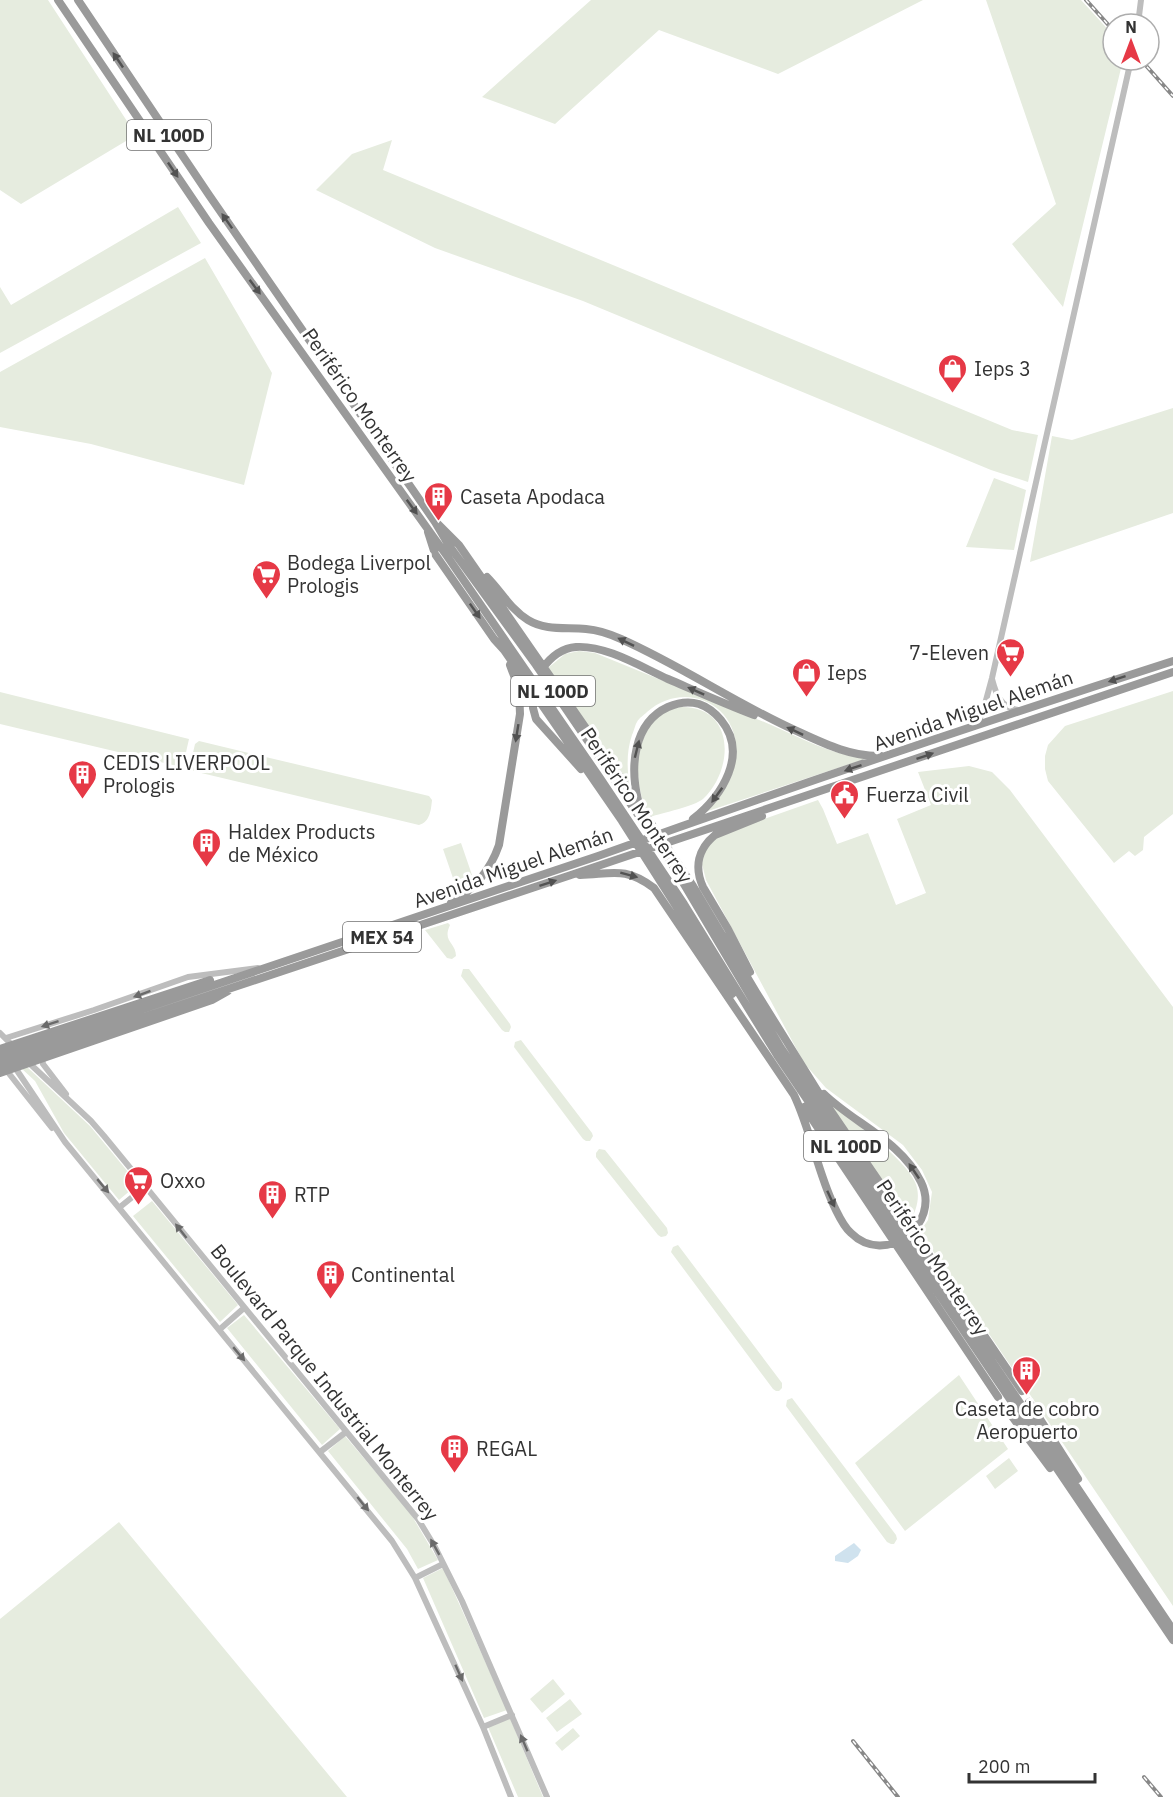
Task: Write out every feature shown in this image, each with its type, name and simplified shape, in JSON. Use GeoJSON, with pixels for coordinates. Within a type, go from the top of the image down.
{"type":"FeatureCollection","features":[{"type":"Feature","properties":{"kind":"highway","name":"Periférico Monterrey"},"geometry":{"type":"LineString","coordinates":[[58,0],[208,223],[428,528],[625,820],[777,1055],[1173,1630]]}},
{"type":"Feature","properties":{"kind":"highway","name":"Periférico Monterrey"},"geometry":{"type":"LineString","coordinates":[[78,0],[203,186],[435,522],[447,544],[640,810],[678,868],[781,1048],[1173,1640]]}},
{"type":"Feature","properties":{"kind":"highway"},"geometry":{"type":"LineString","coordinates":[[435,522],[455,539],[476,568],[640,810]]}},
{"type":"Feature","properties":{"kind":"highway"},"geometry":{"type":"LineString","coordinates":[[428,528],[435,554],[494,639],[514,673],[519,689],[520,705],[499,845],[492,863],[477,884],[464,895],[432,913]]}},
{"type":"Feature","properties":{"kind":"highway"},"geometry":{"type":"LineString","coordinates":[[476,568],[492,582],[522,616],[530,621],[552,628],[596,631],[622,640],[770,719],[813,739],[846,751],[869,756],[891,755]]}},
{"type":"Feature","properties":{"kind":"highway"},"geometry":{"type":"LineString","coordinates":[[494,639],[504,650],[600,789]]}},
{"type":"Feature","properties":{"kind":"highway"},"geometry":{"type":"LineString","coordinates":[[625,820],[536,719],[532,699],[537,677],[551,659],[571,648],[587,647],[602,650],[757,717],[770,719]]}},
{"type":"Feature","properties":{"kind":"highway","name":"Avenida Miguel Alemán"},"geometry":{"type":"LineString","coordinates":[[5,1069],[243,975],[432,913],[1021,710],[1173,662]]}},
{"type":"Feature","properties":{"kind":"highway","name":"Avenida Miguel Alemán"},"geometry":{"type":"LineString","coordinates":[[0,1050],[192,996],[233,987],[1173,672]]}},
{"type":"Feature","properties":{"kind":"highway"},"geometry":{"type":"LineString","coordinates":[[640,810],[634,760],[639,740],[648,722],[661,710],[676,704],[700,704],[714,712],[728,730],[732,738],[733,754],[728,777],[716,797],[687,824]]}},
{"type":"Feature","properties":{"kind":"highway"},"geometry":{"type":"LineString","coordinates":[[772,1018],[735,942],[702,887],[698,866],[701,852],[715,835],[768,814],[784,803]]}},
{"type":"Feature","properties":{"kind":"highway"},"geometry":{"type":"LineString","coordinates":[[678,868],[711,915],[811,1080],[1022,1391]]}},
{"type":"Feature","properties":{"kind":"highway"},"geometry":{"type":"LineString","coordinates":[[571,875],[621,872],[642,879],[654,888],[794,1095],[808,1112],[998,1397]]}},
{"type":"Feature","properties":{"kind":"highway"},"geometry":{"type":"LineString","coordinates":[[662,876],[762,1046]]}},
{"type":"Feature","properties":{"kind":"highway"},"geometry":{"type":"LineString","coordinates":[[0,1050],[199,983],[243,975]]}},
{"type":"Feature","properties":{"kind":"highway"},"geometry":{"type":"LineString","coordinates":[[5,1069],[217,999],[233,987]]}},
{"type":"Feature","properties":{"kind":"highway"},"geometry":{"type":"LineString","coordinates":[[37,1037],[31,1043],[30,1050],[36,1056],[44,1057]]}},
{"type":"Feature","properties":{"kind":"highway"},"geometry":{"type":"LineString","coordinates":[[794,1095],[805,1119],[820,1172],[841,1221],[850,1233],[857,1239],[871,1244],[889,1244],[906,1238],[918,1226],[925,1209],[925,1193],[920,1180],[891,1144],[827,1097],[811,1080]]}},
{"type":"Feature","properties":{"kind":"highway"},"geometry":{"type":"LineString","coordinates":[[1029,1402],[1081,1483],[1092,1515]]}},
{"type":"Feature","properties":{"kind":"highway"},"geometry":{"type":"LineString","coordinates":[[1005,1407],[1071,1497],[1092,1515]]}},
{"type":"Feature","properties":{"kind":"street"},"geometry":{"type":"LineString","coordinates":[[969,728],[982,715],[992,678],[1129,72]]}},
{"type":"Feature","properties":{"kind":"street"},"geometry":{"type":"LineString","coordinates":[[992,678],[996,694],[1001,701],[1010,708],[1021,710]]}},
{"type":"Feature","properties":{"kind":"street"},"geometry":{"type":"LineString","coordinates":[[3,1035],[94,1010],[188,977],[267,967]]}},
{"type":"Feature","properties":{"kind":"street"},"geometry":{"type":"LineString","coordinates":[[78,1024],[94,1010]]}},
{"type":"Feature","properties":{"kind":"street","name":"Boulevard Parque Industrial Monterrey"},"geometry":{"type":"LineString","coordinates":[[3,1035],[104,1136],[418,1519],[435,1547],[484,1650],[547,1797]]}},
{"type":"Feature","properties":{"kind":"street"},"geometry":{"type":"LineString","coordinates":[[0,1050],[5,1069],[50,1126],[120,1207],[385,1531],[415,1578],[483,1727],[511,1797]]}},
{"type":"Feature","properties":{"kind":"street"},"geometry":{"type":"LineString","coordinates":[[44,1057],[43,1064],[78,1108]]}},
{"type":"Feature","properties":{"kind":"street"},"geometry":{"type":"LineString","coordinates":[[120,1207],[146,1186]]}},
{"type":"Feature","properties":{"kind":"street"},"geometry":{"type":"LineString","coordinates":[[219,1330],[244,1308]]}},
{"type":"Feature","properties":{"kind":"street"},"geometry":{"type":"LineString","coordinates":[[320,1452],[346,1431]]}},
{"type":"Feature","properties":{"kind":"street"},"geometry":{"type":"LineString","coordinates":[[415,1578],[443,1564]]}},
{"type":"Feature","properties":{"kind":"street"},"geometry":{"type":"LineString","coordinates":[[483,1727],[512,1715]]}},
{"type":"Feature","properties":{"kind":"shaded area"},"geometry":{"type":"Polygon","coordinates":[[[0,0],[48,0],[136,135],[21,204],[0,190],[0,0]]]}},
{"type":"Feature","properties":{"kind":"shaded area"},"geometry":{"type":"Polygon","coordinates":[[[591,0],[923,0],[778,74],[659,30],[555,124],[482,97],[591,0]]]}},
{"type":"Feature","properties":{"kind":"shaded area"},"geometry":{"type":"Polygon","coordinates":[[[986,0],[1081,0],[1101,22],[1101,72],[1120,72],[1063,307],[1012,244],[1056,204],[986,0]]]}},
{"type":"Feature","properties":{"kind":"shaded area"},"geometry":{"type":"Polygon","coordinates":[[[392,140],[383,170],[1012,430],[1038,435],[1028,482],[991,470],[583,301],[435,248],[316,190],[352,154],[392,140]]]}},
{"type":"Feature","properties":{"kind":"shaded area"},"geometry":{"type":"Polygon","coordinates":[[[178,207],[201,243],[0,353],[0,287],[11,305],[178,207]]]}},
{"type":"Feature","properties":{"kind":"shaded area"},"geometry":{"type":"Polygon","coordinates":[[[205,258],[272,373],[244,485],[91,444],[0,427],[0,372],[205,258]]]}},
{"type":"Feature","properties":{"kind":"shaded area"},"geometry":{"type":"Polygon","coordinates":[[[1173,408],[1173,513],[1030,562],[1052,436],[1072,440],[1173,408]]]}},
{"type":"Feature","properties":{"kind":"shaded area"},"geometry":{"type":"Polygon","coordinates":[[[994,478],[1026,490],[1014,550],[966,547],[994,478]]]}},
{"type":"Feature","properties":{"kind":"shaded area"},"geometry":{"type":"Polygon","coordinates":[[[579,651],[595,653],[830,750],[868,758],[702,813],[720,794],[730,779],[735,759],[735,741],[731,725],[721,712],[709,703],[694,698],[678,697],[662,702],[636,723],[628,755],[630,789],[548,668],[565,654],[579,651]]]}},
{"type":"Feature","properties":{"kind":"shaded area"},"geometry":{"type":"Polygon","coordinates":[[[1173,691],[1173,814],[1144,837],[1143,850],[1135,856],[1129,851],[1114,863],[1048,781],[1045,756],[1048,745],[1065,726],[1173,691]]]}},
{"type":"Feature","properties":{"kind":"shaded area"},"geometry":{"type":"Polygon","coordinates":[[[0,692],[189,739],[184,761],[177,766],[0,724],[0,692]]]}},
{"type":"Feature","properties":{"kind":"shaded area"},"geometry":{"type":"Polygon","coordinates":[[[680,707],[698,709],[711,716],[720,727],[724,741],[721,772],[713,786],[699,802],[650,817],[639,783],[640,749],[653,719],[662,713],[680,707]]]}},
{"type":"Feature","properties":{"kind":"shaded area"},"geometry":{"type":"Polygon","coordinates":[[[199,741],[429,796],[432,800],[429,815],[426,821],[419,825],[197,772],[190,766],[195,744],[199,741]]]}},
{"type":"Feature","properties":{"kind":"shaded area"},"geometry":{"type":"Polygon","coordinates":[[[969,766],[992,772],[1010,790],[1173,1007],[1173,1606],[920,1232],[928,1220],[932,1192],[922,1170],[903,1145],[826,1088],[804,1063],[706,880],[702,864],[705,850],[719,835],[818,800],[837,844],[868,833],[896,905],[926,893],[897,819],[931,805],[918,772],[969,766]]]}},
{"type":"Feature","properties":{"kind":"shaded area"},"geometry":{"type":"Polygon","coordinates":[[[461,843],[472,875],[454,881],[443,849],[461,843]]]}},
{"type":"Feature","properties":{"kind":"shaded area"},"geometry":{"type":"Polygon","coordinates":[[[448,923],[450,925],[448,939],[456,956],[452,959],[447,958],[425,930],[448,923]]]}},
{"type":"Feature","properties":{"kind":"shaded area"},"geometry":{"type":"Polygon","coordinates":[[[463,969],[469,969],[510,1024],[509,1032],[502,1030],[461,976],[463,969]]]}},
{"type":"Feature","properties":{"kind":"shaded area"},"geometry":{"type":"Polygon","coordinates":[[[521,1040],[592,1133],[590,1141],[583,1139],[514,1047],[515,1042],[521,1040]]]}},
{"type":"Feature","properties":{"kind":"shaded area"},"geometry":{"type":"Polygon","coordinates":[[[26,1066],[90,1126],[138,1184],[119,1200],[64,1133],[35,1081],[21,1068],[26,1066]]]}},
{"type":"Feature","properties":{"kind":"shaded area"},"geometry":{"type":"Polygon","coordinates":[[[825,1100],[888,1150],[909,1172],[917,1187],[918,1197],[916,1208],[909,1222],[825,1100]]]}},
{"type":"Feature","properties":{"kind":"shaded area"},"geometry":{"type":"Polygon","coordinates":[[[599,1149],[605,1150],[667,1228],[666,1236],[658,1235],[596,1157],[599,1149]]]}},
{"type":"Feature","properties":{"kind":"shaded area"},"geometry":{"type":"Polygon","coordinates":[[[152,1201],[238,1305],[220,1322],[133,1216],[152,1201]]]}},
{"type":"Feature","properties":{"kind":"shaded area"},"geometry":{"type":"Polygon","coordinates":[[[678,1245],[782,1383],[779,1391],[773,1389],[671,1252],[673,1247],[678,1245]]]}},
{"type":"Feature","properties":{"kind":"shaded area"},"geometry":{"type":"Polygon","coordinates":[[[244,1315],[340,1429],[322,1445],[227,1328],[244,1315]]]}},
{"type":"Feature","properties":{"kind":"shaded area"},"geometry":{"type":"Polygon","coordinates":[[[959,1375],[1008,1449],[905,1531],[855,1463],[959,1375]]]}},
{"type":"Feature","properties":{"kind":"shaded area"},"geometry":{"type":"Polygon","coordinates":[[[792,1398],[896,1535],[897,1539],[894,1544],[887,1542],[786,1406],[787,1400],[792,1398]]]}},
{"type":"Feature","properties":{"kind":"shaded area"},"geometry":{"type":"Polygon","coordinates":[[[345,1436],[409,1511],[438,1560],[418,1569],[407,1549],[328,1451],[345,1436]]]}},
{"type":"Feature","properties":{"kind":"shaded area"},"geometry":{"type":"Polygon","coordinates":[[[1009,1458],[1018,1471],[995,1489],[986,1476],[1009,1458]]]}},
{"type":"Feature","properties":{"kind":"shaded area"},"geometry":{"type":"Polygon","coordinates":[[[119,1522],[347,1797],[0,1797],[0,1619],[119,1522]]]}},
{"type":"Feature","properties":{"kind":"shaded area"},"geometry":{"type":"Polygon","coordinates":[[[443,1568],[507,1710],[484,1718],[423,1578],[443,1568]]]}},
{"type":"Feature","properties":{"kind":"shaded area"},"geometry":{"type":"Polygon","coordinates":[[[553,1679],[565,1694],[542,1713],[530,1699],[553,1679]]]}},
{"type":"Feature","properties":{"kind":"shaded area"},"geometry":{"type":"Polygon","coordinates":[[[570,1699],[582,1714],[557,1732],[546,1718],[570,1699]]]}},
{"type":"Feature","properties":{"kind":"shaded area"},"geometry":{"type":"Polygon","coordinates":[[[510,1718],[543,1797],[518,1797],[488,1727],[510,1718]]]}},
{"type":"Feature","properties":{"kind":"shaded area"},"geometry":{"type":"Polygon","coordinates":[[[573,1728],[580,1736],[562,1751],[555,1743],[573,1728]]]}},
{"type":"Feature","properties":{"kind":"water"},"geometry":{"type":"Polygon","coordinates":[[[854,1543],[861,1550],[858,1556],[848,1563],[835,1561],[835,1556],[854,1543]]]}},
{"type":"Feature","properties":{"kind":"railway"},"geometry":{"type":"LineString","coordinates":[[1086,0],[1101,17]]}},
{"type":"Feature","properties":{"kind":"railway"},"geometry":{"type":"LineString","coordinates":[[1152,72],[1173,96]]}},
{"type":"Feature","properties":{"kind":"railway"},"geometry":{"type":"LineString","coordinates":[[853,1741],[898,1797]]}},
{"type":"Feature","properties":{"kind":"railway"},"geometry":{"type":"LineString","coordinates":[[1144,1777],[1161,1797]]}},
{"type":"Feature","properties":{"kind":"place","name":"Ieps 3"},"geometry":{"type":"Point","coordinates":[953,394]}},
{"type":"Feature","properties":{"kind":"place","name":"Caseta Apodaca"},"geometry":{"type":"Point","coordinates":[439,522]}},
{"type":"Feature","properties":{"kind":"place","name":"Bodega Liverpol Prologis"},"geometry":{"type":"Point","coordinates":[266,600]}},
{"type":"Feature","properties":{"kind":"place","name":"7-Eleven"},"geometry":{"type":"Point","coordinates":[1010,678]}},
{"type":"Feature","properties":{"kind":"place","name":"Ieps"},"geometry":{"type":"Point","coordinates":[806,698]}},
{"type":"Feature","properties":{"kind":"place","name":"CEDIS LIVERPOOL Prologis"},"geometry":{"type":"Point","coordinates":[82,800]}},
{"type":"Feature","properties":{"kind":"place","name":"Fuerza Civil"},"geometry":{"type":"Point","coordinates":[845,820]}},
{"type":"Feature","properties":{"kind":"place","name":"Haldex Products de México"},"geometry":{"type":"Point","coordinates":[207,868]}},
{"type":"Feature","properties":{"kind":"place","name":"Oxxo"},"geometry":{"type":"Point","coordinates":[139,1206]}},
{"type":"Feature","properties":{"kind":"place","name":"RTP"},"geometry":{"type":"Point","coordinates":[273,1220]}},
{"type":"Feature","properties":{"kind":"place","name":"Continental"},"geometry":{"type":"Point","coordinates":[330,1300]}},
{"type":"Feature","properties":{"kind":"place","name":"Caseta de cobro Aeropuerto"},"geometry":{"type":"Point","coordinates":[1027,1396]}},
{"type":"Feature","properties":{"kind":"place","name":"REGAL"},"geometry":{"type":"Point","coordinates":[455,1474]}}]}
